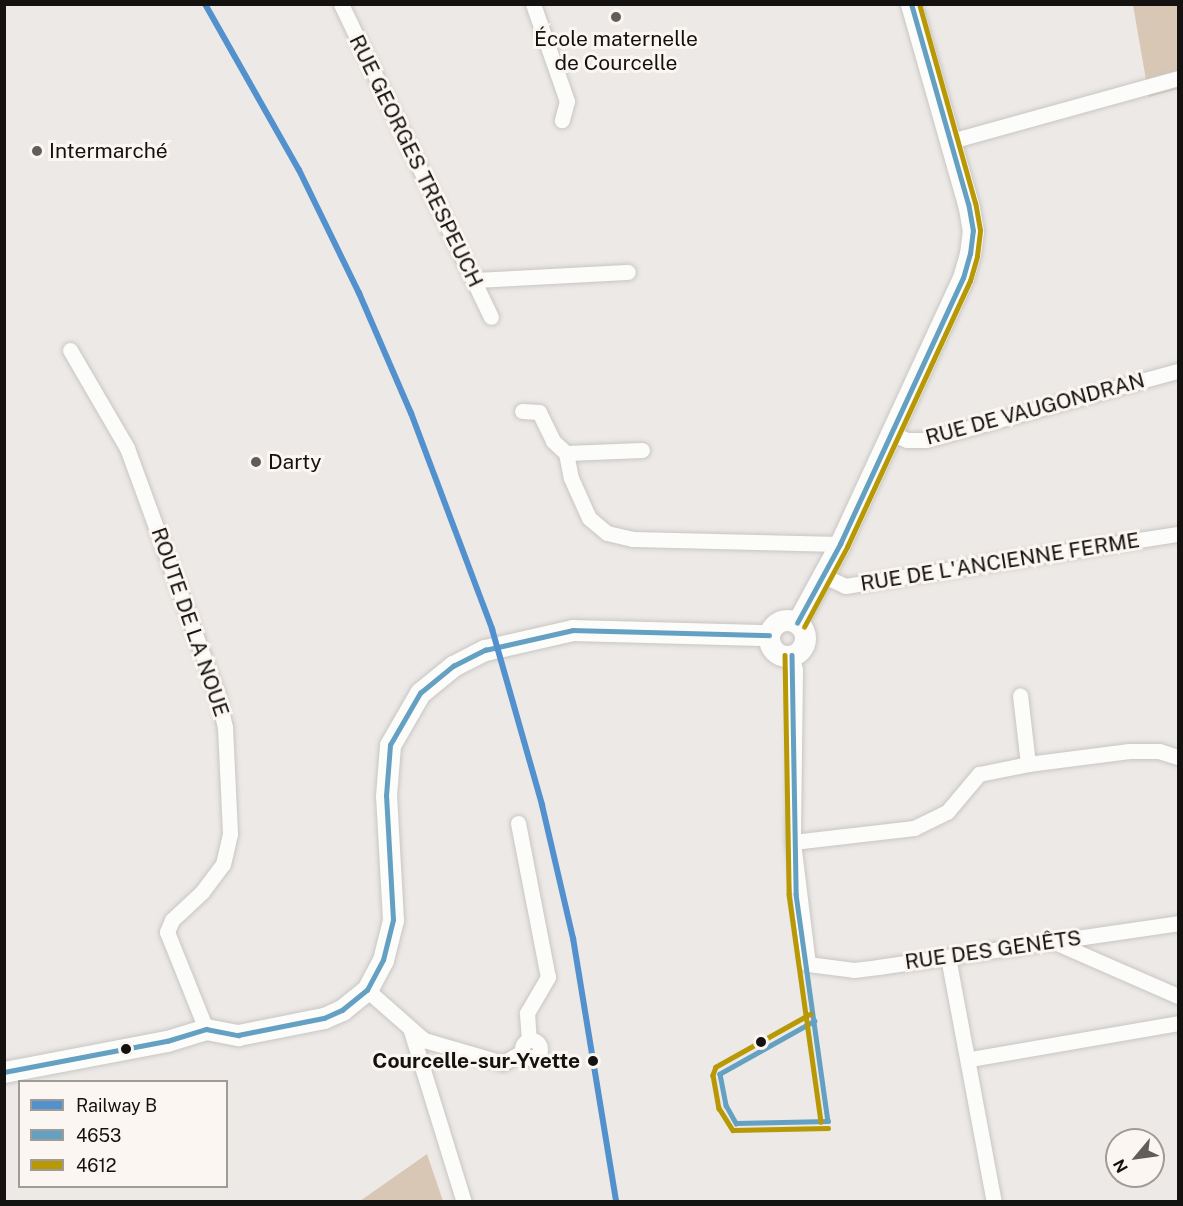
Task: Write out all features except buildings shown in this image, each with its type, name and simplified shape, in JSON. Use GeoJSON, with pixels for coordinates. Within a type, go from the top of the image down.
{"type":"FeatureCollection","features":[{"type":"Feature","properties":{"kind":"street","name":"RUE GEORGES TRESPEUCH"},"geometry":{"type":"LineString","coordinates":[[340,4],[491,316]]}},
{"type":"Feature","properties":{"kind":"street"},"geometry":{"type":"LineString","coordinates":[[533,4],[567,101],[562,120]]}},
{"type":"Feature","properties":{"kind":"street"},"geometry":{"type":"LineString","coordinates":[[797,623],[840,544],[963,278],[970,254],[973,231],[951,141],[911,4]]}},
{"type":"Feature","properties":{"kind":"street"},"geometry":{"type":"LineString","coordinates":[[951,141],[1179,78]]}},
{"type":"Feature","properties":{"kind":"street"},"geometry":{"type":"LineString","coordinates":[[474,280],[628,272]]}},
{"type":"Feature","properties":{"kind":"street","name":"ROUTE DE LA NOUE"},"geometry":{"type":"LineString","coordinates":[[70,350],[127,448],[218,697],[225,727],[230,834],[223,864],[202,891],[172,920],[167,932],[206,1029]]}},
{"type":"Feature","properties":{"kind":"street","name":"RUE DE VAUGONDRAN"},"geometry":{"type":"LineString","coordinates":[[891,433],[907,440],[925,440],[1179,371]]}},
{"type":"Feature","properties":{"kind":"street"},"geometry":{"type":"LineString","coordinates":[[522,411],[539,412],[553,441],[566,453],[571,478],[589,518],[607,533],[633,539],[840,544]]}},
{"type":"Feature","properties":{"kind":"street"},"geometry":{"type":"LineString","coordinates":[[566,453],[642,450]]}},
{"type":"Feature","properties":{"kind":"street","name":"RUE DE L'ANCIENNE FERME"},"geometry":{"type":"LineString","coordinates":[[824,576],[845,586],[1179,534]]}},
{"type":"Feature","properties":{"kind":"street"},"geometry":{"type":"LineString","coordinates":[[4,1072],[167,1041],[206,1029],[238,1035],[324,1018],[342,1010],[368,990],[383,960],[393,920],[386,796],[390,746],[420,693],[441,674],[485,650],[573,630],[769,635],[782,621],[797,623]]}},
{"type":"Feature","properties":{"kind":"street"},"geometry":{"type":"LineString","coordinates":[[769,635],[775,651],[792,655],[801,649],[805,638],[797,623]]}},
{"type":"Feature","properties":{"kind":"street"},"geometry":{"type":"LineString","coordinates":[[792,655],[795,670],[793,842],[915,828],[947,812],[979,774],[1028,764],[1129,751],[1159,751],[1179,757]]}},
{"type":"Feature","properties":{"kind":"street"},"geometry":{"type":"LineString","coordinates":[[1020,694],[1028,764]]}},
{"type":"Feature","properties":{"kind":"street"},"geometry":{"type":"LineString","coordinates":[[368,990],[411,1032],[424,1040],[503,1064],[525,1046],[527,1013],[548,977],[518,823]]}},
{"type":"Feature","properties":{"kind":"street","name":"RUE DES GENÊTS"},"geometry":{"type":"LineString","coordinates":[[793,842],[808,964],[854,970],[1179,923]]}},
{"type":"Feature","properties":{"kind":"street"},"geometry":{"type":"LineString","coordinates":[[1051,941],[1179,996]]}},
{"type":"Feature","properties":{"kind":"street"},"geometry":{"type":"LineString","coordinates":[[948,957],[970,1059],[994,1202]]}},
{"type":"Feature","properties":{"kind":"street"},"geometry":{"type":"LineString","coordinates":[[970,1059],[1179,1023]]}},
{"type":"Feature","properties":{"kind":"street"},"geometry":{"type":"LineString","coordinates":[[411,1032],[465,1202]]}},
{"type":"Feature","properties":{"kind":"shaded area"},"geometry":{"type":"Polygon","coordinates":[[[1133,5],[1178,5],[1178,89],[1149,97],[1133,5]]]}},
{"type":"Feature","properties":{"kind":"shaded area"},"geometry":{"type":"Polygon","coordinates":[[[427,1154],[443,1201],[360,1201],[427,1154]]]}},
{"type":"Feature","properties":{"kind":"rail line","name":"B"},"geometry":{"type":"LineString","coordinates":[[205,4],[299,170],[359,293],[411,413],[492,629],[542,805],[573,938],[616,1202]]}},
{"type":"Feature","properties":{"kind":"transit line","name":"4653"},"geometry":{"type":"LineString","coordinates":[[797,623],[840,544],[963,278],[970,254],[973,231],[968,204],[911,4]]}},
{"type":"Feature","properties":{"kind":"transit line","name":"4612"},"geometry":{"type":"LineString","coordinates":[[804,627],[847,547],[970,281],[977,256],[980,230],[975,203],[919,4]]}},
{"type":"Feature","properties":{"kind":"transit line","name":"4653"},"geometry":{"type":"LineString","coordinates":[[4,1072],[167,1041],[206,1029],[238,1035],[324,1018],[342,1010],[367,990],[383,960],[393,920],[386,796],[390,745],[420,693],[453,666],[485,650],[573,630],[769,635]]}},
{"type":"Feature","properties":{"kind":"transit line","name":"4612"},"geometry":{"type":"LineString","coordinates":[[785,655],[789,894],[821,1122]]}},
{"type":"Feature","properties":{"kind":"transit line","name":"4653"},"geometry":{"type":"LineString","coordinates":[[792,655],[796,894],[828,1121]]}},
{"type":"Feature","properties":{"kind":"transit line","name":"4612"},"geometry":{"type":"LineString","coordinates":[[811,1014],[716,1067],[713,1075],[719,1108],[733,1130],[828,1128]]}},
{"type":"Feature","properties":{"kind":"transit line","name":"4653"},"geometry":{"type":"LineString","coordinates":[[815,1021],[720,1074],[726,1105],[736,1123],[828,1121]]}},
{"type":"Feature","properties":{"kind":"place","name":"École maternelle de Courcelle"},"geometry":{"type":"Point","coordinates":[616,17]}},
{"type":"Feature","properties":{"kind":"place","name":"Intermarché"},"geometry":{"type":"Point","coordinates":[37,151]}},
{"type":"Feature","properties":{"kind":"place","name":"Darty"},"geometry":{"type":"Point","coordinates":[256,462]}},
{"type":"Feature","properties":{"kind":"place","name":"Courcelle-sur-Yvette"},"geometry":{"type":"Point","coordinates":[593,1061]}}]}
